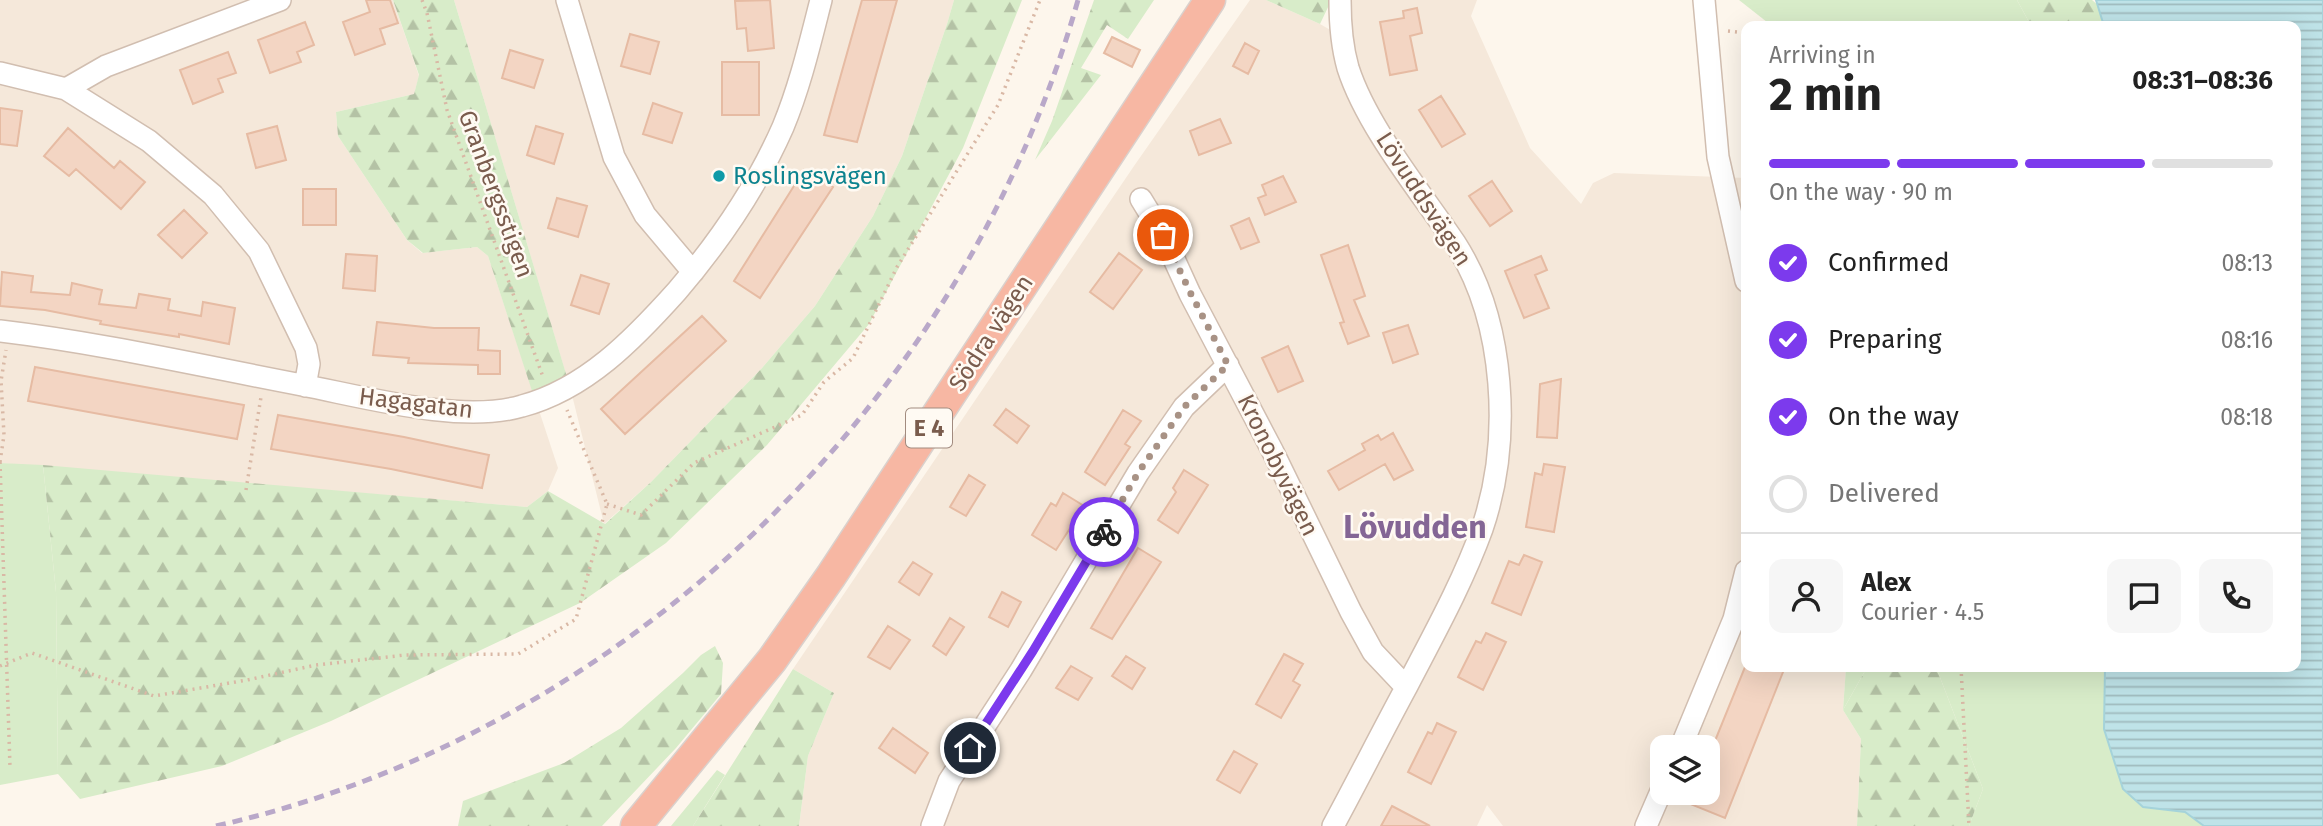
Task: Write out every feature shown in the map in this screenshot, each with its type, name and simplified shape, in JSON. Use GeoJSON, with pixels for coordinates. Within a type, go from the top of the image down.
{"type":"FeatureCollection","features":[{"type":"Feature","properties":{"kind":"highway","name":"Södra vägen"},"geometry":{"type":"LineString","coordinates":[[636,826],[772,660],[831,576],[1210,0]]}},
{"type":"Feature","properties":{"kind":"street"},"geometry":{"type":"LineString","coordinates":[[66,89],[106,66],[280,0]]}},
{"type":"Feature","properties":{"kind":"street"},"geometry":{"type":"LineString","coordinates":[[567,0],[614,157],[645,215],[693,272]]}},
{"type":"Feature","properties":{"kind":"street","name":"Hagagatan"},"geometry":{"type":"LineString","coordinates":[[4,332],[429,409],[480,412],[520,407],[551,397],[607,362],[657,313],[693,272],[747,195],[783,127],[803,72],[821,0]]}},
{"type":"Feature","properties":{"kind":"street","name":"Lövuddsvägen"},"geometry":{"type":"LineString","coordinates":[[1333,826],[1446,614],[1483,526],[1492,485],[1500,411],[1499,374],[1483,303],[1470,266],[1408,176],[1362,101],[1348,67],[1340,22],[1340,0]]}},
{"type":"Feature","properties":{"kind":"street"},"geometry":{"type":"LineString","coordinates":[[1704,0],[1718,157],[1741,259]]}},
{"type":"Feature","properties":{"kind":"street"},"geometry":{"type":"LineString","coordinates":[[0,73],[66,89],[149,141],[213,195],[259,251],[306,348],[309,365],[305,386]]}},
{"type":"Feature","properties":{"kind":"street","name":"Kronobyvägen"},"geometry":{"type":"LineString","coordinates":[[1141,199],[1163,235],[1351,612],[1373,652],[1406,687]]}},
{"type":"Feature","properties":{"kind":"street"},"geometry":{"type":"LineString","coordinates":[[932,826],[949,781],[1027,659],[1138,473],[1184,407],[1228,365]]}},
{"type":"Feature","properties":{"kind":"street"},"geometry":{"type":"LineString","coordinates":[[1686,735],[1734,619],[1741,591]]}},
{"type":"Feature","properties":{"kind":"street"},"geometry":{"type":"LineString","coordinates":[[1646,826],[1655,805]]}},
{"type":"Feature","properties":{"kind":"path","name":"Granbergsstigen"},"geometry":{"type":"LineString","coordinates":[[422,0],[447,110],[551,397],[565,406],[607,504]]}},
{"type":"Feature","properties":{"kind":"path"},"geometry":{"type":"LineString","coordinates":[[0,666],[32,653],[154,696],[247,680],[316,664],[405,655],[518,654],[576,619],[607,504],[641,515],[694,463],[802,415],[824,382],[853,358],[897,267],[998,105],[1040,0]]}},
{"type":"Feature","properties":{"kind":"path"},"geometry":{"type":"LineString","coordinates":[[4,332],[1,381],[4,435],[0,462],[10,767]]}},
{"type":"Feature","properties":{"kind":"path"},"geometry":{"type":"LineString","coordinates":[[246,490],[258,412]]}},
{"type":"Feature","properties":{"kind":"path"},"geometry":{"type":"LineString","coordinates":[[1961,672],[1969,826]]}},
{"type":"Feature","properties":{"kind":"shaded area"},"geometry":{"type":"Polygon","coordinates":[[[0,0],[393,0],[419,76],[414,94],[336,112],[338,136],[407,240],[422,253],[477,247],[488,256],[558,468],[548,491],[527,507],[0,463],[0,0]]]}},
{"type":"Feature","properties":{"kind":"shaded area"},"geometry":{"type":"Polygon","coordinates":[[[454,0],[954,0],[902,156],[873,216],[815,306],[762,368],[651,482],[604,524],[571,391],[454,0]]]}},
{"type":"Feature","properties":{"kind":"shaded area"},"geometry":{"type":"Polygon","coordinates":[[[1250,0],[1266,0],[1339,35],[1337,0],[1477,0],[1471,16],[1530,148],[1581,204],[1593,183],[1614,173],[1741,178],[1741,672],[1846,672],[1843,710],[1861,739],[1857,826],[1503,826],[1487,805],[1477,826],[799,826],[808,756],[834,693],[793,669],[1134,166],[1250,0]]]}},
{"type":"Feature","properties":{"kind":"green space"},"geometry":{"type":"Polygon","coordinates":[[[393,0],[454,0],[567,377],[532,391],[488,256],[477,247],[423,253],[407,240],[338,136],[336,112],[414,94],[419,75],[393,0]]]}},
{"type":"Feature","properties":{"kind":"green space"},"geometry":{"type":"Polygon","coordinates":[[[954,0],[1022,0],[963,148],[869,324],[767,445],[666,543],[580,603],[331,721],[222,766],[80,799],[58,774],[56,592],[43,465],[527,507],[548,491],[605,524],[651,482],[762,368],[815,306],[873,216],[902,156],[954,0]]]}},
{"type":"Feature","properties":{"kind":"green space"},"geometry":{"type":"Polygon","coordinates":[[[1094,0],[1154,0],[1128,39],[1107,25],[1081,68],[1101,75],[1035,160],[1052,121],[1094,0]]]}},
{"type":"Feature","properties":{"kind":"green space"},"geometry":{"type":"Polygon","coordinates":[[[1266,0],[1330,0],[1330,3],[1320,24],[1266,0]]]}},
{"type":"Feature","properties":{"kind":"green space"},"geometry":{"type":"Polygon","coordinates":[[[1739,0],[2017,0],[2028,21],[1766,21],[1739,0]]]}},
{"type":"Feature","properties":{"kind":"green space"},"geometry":{"type":"Polygon","coordinates":[[[2017,0],[2092,0],[2099,6],[2103,21],[2028,21],[2017,0]]]}},
{"type":"Feature","properties":{"kind":"green space"},"geometry":{"type":"Polygon","coordinates":[[[0,463],[43,465],[56,592],[58,774],[0,785],[0,463]]]}},
{"type":"Feature","properties":{"kind":"green space"},"geometry":{"type":"Polygon","coordinates":[[[715,646],[723,663],[721,694],[676,748],[602,826],[458,826],[463,801],[564,763],[621,728],[701,655],[715,646]]]}},
{"type":"Feature","properties":{"kind":"green space"},"geometry":{"type":"Polygon","coordinates":[[[793,669],[834,693],[808,756],[799,826],[693,826],[793,669]]]}},
{"type":"Feature","properties":{"kind":"green space"},"geometry":{"type":"Polygon","coordinates":[[[1846,672],[1864,672],[1843,710],[1846,672]]]}},
{"type":"Feature","properties":{"kind":"green space"},"geometry":{"type":"Polygon","coordinates":[[[1864,672],[1938,672],[1983,789],[1969,826],[1857,826],[1861,739],[1843,710],[1864,672]]]}},
{"type":"Feature","properties":{"kind":"green space"},"geometry":{"type":"Polygon","coordinates":[[[1938,672],[2105,672],[2104,729],[2143,807],[2185,812],[2204,826],[1969,826],[1983,789],[1938,672]]]}},
{"type":"Feature","properties":{"kind":"green space"},"geometry":{"type":"Polygon","coordinates":[[[717,770],[725,775],[693,826],[671,826],[717,770]]]}},
{"type":"Feature","properties":{"kind":"water"},"geometry":{"type":"Polygon","coordinates":[[[2096,0],[2323,0],[2323,826],[2204,826],[2185,812],[2143,807],[2123,789],[2104,729],[2105,672],[2301,672],[2301,21],[2102,21],[2096,0]]]}},
{"type":"Feature","properties":{"kind":"building"},"geometry":{"type":"Polygon","coordinates":[[[366,0],[390,0],[398,23],[380,29],[385,44],[355,55],[343,22],[370,12],[366,0]]]}},
{"type":"Feature","properties":{"kind":"building"},"geometry":{"type":"Polygon","coordinates":[[[770,0],[774,48],[748,51],[746,28],[737,29],[735,1],[770,0]]]}},
{"type":"Feature","properties":{"kind":"building"},"geometry":{"type":"Polygon","coordinates":[[[862,0],[897,0],[857,142],[824,135],[862,0]]]}},
{"type":"Feature","properties":{"kind":"building"},"geometry":{"type":"Polygon","coordinates":[[[1417,8],[1422,33],[1410,36],[1417,70],[1390,75],[1380,22],[1404,18],[1403,11],[1417,8]]]}},
{"type":"Feature","properties":{"kind":"building"},"geometry":{"type":"Polygon","coordinates":[[[305,22],[314,45],[297,52],[301,62],[270,73],[258,40],[305,22]]]}},
{"type":"Feature","properties":{"kind":"building"},"geometry":{"type":"Polygon","coordinates":[[[630,34],[659,42],[650,74],[621,66],[630,34]]]}},
{"type":"Feature","properties":{"kind":"building"},"geometry":{"type":"Polygon","coordinates":[[[1112,37],[1140,50],[1132,67],[1104,53],[1112,37]]]}},
{"type":"Feature","properties":{"kind":"building"},"geometry":{"type":"Polygon","coordinates":[[[1245,43],[1259,51],[1248,74],[1233,66],[1245,43]]]}},
{"type":"Feature","properties":{"kind":"building"},"geometry":{"type":"Polygon","coordinates":[[[510,50],[543,60],[534,88],[502,78],[510,50]]]}},
{"type":"Feature","properties":{"kind":"building"},"geometry":{"type":"Polygon","coordinates":[[[228,52],[236,73],[218,79],[223,92],[193,104],[180,70],[228,52]]]}},
{"type":"Feature","properties":{"kind":"building"},"geometry":{"type":"Polygon","coordinates":[[[722,62],[759,62],[759,115],[722,115],[722,62]]]}},
{"type":"Feature","properties":{"kind":"building"},"geometry":{"type":"Polygon","coordinates":[[[1441,96],[1465,134],[1442,147],[1419,110],[1441,96]]]}},
{"type":"Feature","properties":{"kind":"building"},"geometry":{"type":"Polygon","coordinates":[[[653,103],[682,113],[672,143],[643,134],[653,103]]]}},
{"type":"Feature","properties":{"kind":"building"},"geometry":{"type":"Polygon","coordinates":[[[0,108],[22,111],[17,146],[0,144],[0,108]]]}},
{"type":"Feature","properties":{"kind":"building"},"geometry":{"type":"Polygon","coordinates":[[[1220,119],[1231,143],[1199,155],[1190,131],[1220,119]]]}},
{"type":"Feature","properties":{"kind":"building"},"geometry":{"type":"Polygon","coordinates":[[[277,126],[286,160],[256,168],[247,134],[277,126]]]}},
{"type":"Feature","properties":{"kind":"building"},"geometry":{"type":"Polygon","coordinates":[[[536,126],[563,134],[554,164],[527,155],[536,126]]]}},
{"type":"Feature","properties":{"kind":"building"},"geometry":{"type":"Polygon","coordinates":[[[68,128],[114,168],[120,161],[145,182],[121,209],[76,169],[69,176],[44,156],[68,128]]]}},
{"type":"Feature","properties":{"kind":"building"},"geometry":{"type":"Polygon","coordinates":[[[804,170],[833,187],[760,298],[734,281],[804,170]]]}},
{"type":"Feature","properties":{"kind":"building"},"geometry":{"type":"Polygon","coordinates":[[[1283,176],[1296,202],[1265,215],[1258,198],[1266,195],[1262,185],[1283,176]]]}},
{"type":"Feature","properties":{"kind":"building"},"geometry":{"type":"Polygon","coordinates":[[[1492,181],[1512,211],[1490,226],[1469,196],[1492,181]]]}},
{"type":"Feature","properties":{"kind":"building"},"geometry":{"type":"Polygon","coordinates":[[[303,189],[336,189],[336,225],[303,225],[303,189]]]}},
{"type":"Feature","properties":{"kind":"building"},"geometry":{"type":"Polygon","coordinates":[[[557,198],[587,206],[578,237],[548,228],[557,198]]]}},
{"type":"Feature","properties":{"kind":"building"},"geometry":{"type":"Polygon","coordinates":[[[184,210],[207,233],[182,258],[158,235],[184,210]]]}},
{"type":"Feature","properties":{"kind":"building"},"geometry":{"type":"Polygon","coordinates":[[[1249,218],[1259,242],[1241,249],[1231,226],[1249,218]]]}},
{"type":"Feature","properties":{"kind":"building"},"geometry":{"type":"Polygon","coordinates":[[[1348,245],[1365,296],[1354,300],[1369,336],[1348,344],[1340,323],[1344,322],[1321,255],[1348,245]]]}},
{"type":"Feature","properties":{"kind":"building"},"geometry":{"type":"Polygon","coordinates":[[[1119,253],[1142,270],[1113,309],[1090,292],[1119,253]]]}},
{"type":"Feature","properties":{"kind":"building"},"geometry":{"type":"Polygon","coordinates":[[[346,254],[377,256],[375,291],[343,288],[346,254]]]}},
{"type":"Feature","properties":{"kind":"building"},"geometry":{"type":"Polygon","coordinates":[[[1541,256],[1547,270],[1535,275],[1549,308],[1524,318],[1505,271],[1541,256]]]}},
{"type":"Feature","properties":{"kind":"building"},"geometry":{"type":"Polygon","coordinates":[[[2,272],[33,276],[31,292],[70,295],[72,283],[102,290],[99,304],[136,308],[139,294],[170,299],[168,310],[201,316],[203,302],[235,308],[229,344],[179,334],[179,337],[100,324],[101,321],[45,310],[0,306],[2,272]]]}},
{"type":"Feature","properties":{"kind":"building"},"geometry":{"type":"Polygon","coordinates":[[[581,275],[609,284],[599,314],[571,305],[581,275]]]}},
{"type":"Feature","properties":{"kind":"building"},"geometry":{"type":"Polygon","coordinates":[[[702,316],[726,341],[625,434],[601,409],[702,316]]]}},
{"type":"Feature","properties":{"kind":"building"},"geometry":{"type":"Polygon","coordinates":[[[377,322],[434,328],[479,328],[478,350],[500,351],[500,374],[478,374],[478,365],[408,363],[409,358],[373,355],[377,322]]]}},
{"type":"Feature","properties":{"kind":"building"},"geometry":{"type":"Polygon","coordinates":[[[1408,325],[1418,354],[1393,363],[1383,333],[1408,325]]]}},
{"type":"Feature","properties":{"kind":"building"},"geometry":{"type":"Polygon","coordinates":[[[1288,346],[1303,381],[1278,392],[1262,358],[1288,346]]]}},
{"type":"Feature","properties":{"kind":"building"},"geometry":{"type":"Polygon","coordinates":[[[35,367],[244,405],[237,439],[28,401],[35,367]]]}},
{"type":"Feature","properties":{"kind":"building"},"geometry":{"type":"Polygon","coordinates":[[[1561,379],[1557,438],[1537,437],[1540,384],[1561,379]]]}},
{"type":"Feature","properties":{"kind":"building"},"geometry":{"type":"Polygon","coordinates":[[[1006,409],[1029,426],[1017,443],[994,425],[1006,409]]]}},
{"type":"Feature","properties":{"kind":"building"},"geometry":{"type":"Polygon","coordinates":[[[1123,410],[1141,421],[1125,444],[1130,447],[1105,485],[1085,472],[1123,410]]]}},
{"type":"Feature","properties":{"kind":"building"},"geometry":{"type":"Polygon","coordinates":[[[278,415],[489,455],[482,488],[391,469],[271,449],[278,415]]]}},
{"type":"Feature","properties":{"kind":"building"},"geometry":{"type":"Polygon","coordinates":[[[1393,433],[1413,470],[1394,480],[1385,464],[1339,490],[1328,471],[1365,450],[1362,444],[1378,435],[1381,440],[1393,433]]]}},
{"type":"Feature","properties":{"kind":"building"},"geometry":{"type":"Polygon","coordinates":[[[1544,464],[1565,467],[1554,532],[1526,527],[1535,473],[1542,475],[1544,464]]]}},
{"type":"Feature","properties":{"kind":"building"},"geometry":{"type":"Polygon","coordinates":[[[1184,470],[1208,485],[1178,533],[1158,520],[1176,492],[1173,488],[1184,470]]]}},
{"type":"Feature","properties":{"kind":"building"},"geometry":{"type":"Polygon","coordinates":[[[969,475],[985,485],[966,516],[950,507],[969,475]]]}},
{"type":"Feature","properties":{"kind":"building"},"geometry":{"type":"Polygon","coordinates":[[[1063,493],[1089,509],[1081,522],[1076,519],[1056,550],[1032,535],[1051,503],[1056,506],[1063,493]]]}},
{"type":"Feature","properties":{"kind":"building"},"geometry":{"type":"Polygon","coordinates":[[[1138,548],[1161,562],[1112,639],[1091,628],[1138,548]]]}},
{"type":"Feature","properties":{"kind":"building"},"geometry":{"type":"Polygon","coordinates":[[[1524,555],[1542,562],[1521,615],[1492,603],[1509,561],[1519,565],[1524,555]]]}},
{"type":"Feature","properties":{"kind":"building"},"geometry":{"type":"Polygon","coordinates":[[[913,562],[932,574],[919,595],[899,582],[913,562]]]}},
{"type":"Feature","properties":{"kind":"building"},"geometry":{"type":"Polygon","coordinates":[[[1002,592],[1021,602],[1008,627],[989,617],[1002,592]]]}},
{"type":"Feature","properties":{"kind":"building"},"geometry":{"type":"Polygon","coordinates":[[[950,618],[964,627],[946,655],[933,646],[950,618]]]}},
{"type":"Feature","properties":{"kind":"building"},"geometry":{"type":"Polygon","coordinates":[[[888,626],[910,640],[890,669],[868,657],[888,626]]]}},
{"type":"Feature","properties":{"kind":"building"},"geometry":{"type":"Polygon","coordinates":[[[1486,633],[1506,642],[1483,690],[1458,677],[1476,641],[1481,643],[1486,633]]]}},
{"type":"Feature","properties":{"kind":"building"},"geometry":{"type":"Polygon","coordinates":[[[1284,654],[1303,664],[1293,681],[1300,685],[1281,718],[1256,704],[1284,654]]]}},
{"type":"Feature","properties":{"kind":"building"},"geometry":{"type":"Polygon","coordinates":[[[1126,656],[1145,668],[1132,689],[1112,676],[1126,656]]]}},
{"type":"Feature","properties":{"kind":"building"},"geometry":{"type":"Polygon","coordinates":[[[1071,666],[1092,678],[1078,700],[1056,688],[1071,666]]]}},
{"type":"Feature","properties":{"kind":"building"},"geometry":{"type":"Polygon","coordinates":[[[1743,672],[1783,672],[1725,818],[1693,805],[1720,805],[1720,735],[1717,735],[1743,672]]]}},
{"type":"Feature","properties":{"kind":"building"},"geometry":{"type":"Polygon","coordinates":[[[1437,723],[1456,732],[1431,784],[1408,772],[1428,732],[1432,734],[1437,723]]]}},
{"type":"Feature","properties":{"kind":"building"},"geometry":{"type":"Polygon","coordinates":[[[893,728],[928,753],[915,773],[879,748],[893,728]]]}},
{"type":"Feature","properties":{"kind":"building"},"geometry":{"type":"Polygon","coordinates":[[[1234,751],[1257,764],[1240,793],[1217,780],[1234,751]]]}},
{"type":"Feature","properties":{"kind":"building"},"geometry":{"type":"Polygon","coordinates":[[[1392,806],[1430,826],[1381,826],[1392,806]]]}},
{"type":"Feature","properties":{"kind":"railway"},"geometry":{"type":"LineString","coordinates":[[216,826],[366,780],[508,714],[639,630],[758,529],[863,414],[953,286],[1025,147],[1078,0]]}},
{"type":"Feature","properties":{"kind":"way so far"},"geometry":{"type":"LineString","coordinates":[[1104,532],[1138,473],[1184,407],[1228,365],[1163,235]]}},
{"type":"Feature","properties":{"kind":"place","name":"Roslingsvägen"},"geometry":{"type":"Point","coordinates":[719,176]}},
{"type":"Feature","properties":{"kind":"district","name":"Lövudden"},"geometry":{"type":"Point","coordinates":[1415,527]}},
{"type":"Feature","properties":{"kind":"route"},"geometry":{"type":"LineString","coordinates":[[970,748],[1033,651],[1104,532]]}}]}
